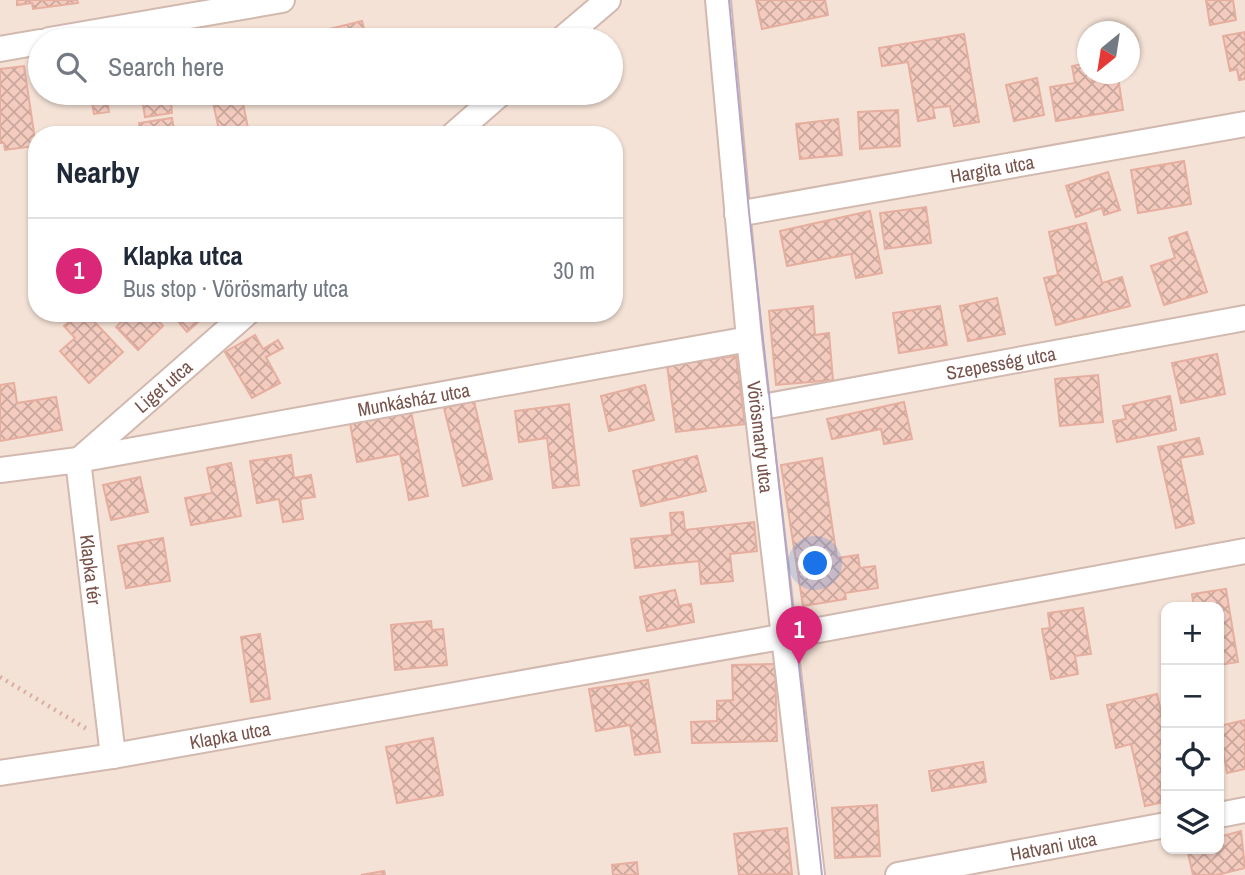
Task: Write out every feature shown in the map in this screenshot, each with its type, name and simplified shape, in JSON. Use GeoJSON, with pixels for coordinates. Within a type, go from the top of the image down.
{"type":"FeatureCollection","features":[{"type":"Feature","properties":{"kind":"street"},"geometry":{"type":"LineString","coordinates":[[119,28],[282,0]]}},
{"type":"Feature","properties":{"kind":"street"},"geometry":{"type":"LineString","coordinates":[[575,28],[608,0]]}},
{"type":"Feature","properties":{"kind":"street","name":"Vörösmarty utca"},"geometry":{"type":"LineString","coordinates":[[718,0],[749,339],[812,875]]}},
{"type":"Feature","properties":{"kind":"street"},"geometry":{"type":"LineString","coordinates":[[0,49],[28,44]]}},
{"type":"Feature","properties":{"kind":"street"},"geometry":{"type":"LineString","coordinates":[[463,126],[487,105]]}},
{"type":"Feature","properties":{"kind":"street","name":"Hargita utca"},"geometry":{"type":"LineString","coordinates":[[737,214],[1245,124]]}},
{"type":"Feature","properties":{"kind":"street","name":"Szepesség utca"},"geometry":{"type":"LineString","coordinates":[[757,408],[1245,318]]}},
{"type":"Feature","properties":{"kind":"street","name":"Liget utca"},"geometry":{"type":"LineString","coordinates":[[78,460],[237,322]]}},
{"type":"Feature","properties":{"kind":"street","name":"Munkásház utca"},"geometry":{"type":"LineString","coordinates":[[78,460],[749,339]]}},
{"type":"Feature","properties":{"kind":"street"},"geometry":{"type":"LineString","coordinates":[[0,470],[78,460]]}},
{"type":"Feature","properties":{"kind":"street","name":"Klapka tér"},"geometry":{"type":"LineString","coordinates":[[78,460],[113,750]]}},
{"type":"Feature","properties":{"kind":"street","name":"Klapka utca"},"geometry":{"type":"LineString","coordinates":[[0,773],[113,750],[786,636],[1245,551]]}},
{"type":"Feature","properties":{"kind":"street"},"geometry":{"type":"LineString","coordinates":[[1224,814],[1245,810]]}},
{"type":"Feature","properties":{"kind":"street","name":"Hatvani utca"},"geometry":{"type":"LineString","coordinates":[[898,875],[1161,826]]}},
{"type":"Feature","properties":{"kind":"path"},"geometry":{"type":"LineString","coordinates":[[0,677],[113,750]]}},
{"type":"Feature","properties":{"kind":"shaded area"},"geometry":{"type":"Polygon","coordinates":[[[0,0],[1245,0],[1245,875],[0,875],[0,0]]]}},
{"type":"Feature","properties":{"kind":"building"},"geometry":{"type":"Polygon","coordinates":[[[17,0],[77,0],[78,3],[33,9],[32,3],[17,5],[17,0]]]}},
{"type":"Feature","properties":{"kind":"building"},"geometry":{"type":"Polygon","coordinates":[[[756,0],[825,0],[828,15],[762,29],[756,0]]]}},
{"type":"Feature","properties":{"kind":"building"},"geometry":{"type":"Polygon","coordinates":[[[1206,0],[1233,0],[1236,20],[1210,25],[1206,0]]]}},
{"type":"Feature","properties":{"kind":"building"},"geometry":{"type":"Polygon","coordinates":[[[362,21],[364,28],[333,28],[362,21]]]}},
{"type":"Feature","properties":{"kind":"building"},"geometry":{"type":"Polygon","coordinates":[[[1245,32],[1245,79],[1239,80],[1237,69],[1230,71],[1223,36],[1245,32]]]}},
{"type":"Feature","properties":{"kind":"building"},"geometry":{"type":"Polygon","coordinates":[[[964,34],[979,122],[954,126],[950,106],[933,108],[935,118],[918,121],[908,62],[882,66],[879,48],[964,34]]]}},
{"type":"Feature","properties":{"kind":"building"},"geometry":{"type":"Polygon","coordinates":[[[1077,65],[1077,84],[1119,84],[1123,110],[1056,121],[1050,87],[1075,83],[1072,66],[1077,65]]]}},
{"type":"Feature","properties":{"kind":"building"},"geometry":{"type":"Polygon","coordinates":[[[24,66],[33,126],[28,126],[28,147],[5,150],[4,143],[0,143],[0,69],[24,66]]]}},
{"type":"Feature","properties":{"kind":"building"},"geometry":{"type":"Polygon","coordinates":[[[1037,78],[1044,115],[1014,121],[1006,85],[1037,78]]]}},
{"type":"Feature","properties":{"kind":"building"},"geometry":{"type":"Polygon","coordinates":[[[92,105],[108,105],[109,112],[94,114],[92,105]]]}},
{"type":"Feature","properties":{"kind":"building"},"geometry":{"type":"Polygon","coordinates":[[[143,105],[171,105],[172,113],[145,117],[143,105]]]}},
{"type":"Feature","properties":{"kind":"building"},"geometry":{"type":"Polygon","coordinates":[[[214,105],[243,105],[248,126],[218,126],[214,105]]]}},
{"type":"Feature","properties":{"kind":"building"},"geometry":{"type":"Polygon","coordinates":[[[898,110],[900,146],[860,149],[858,112],[898,110]]]}},
{"type":"Feature","properties":{"kind":"building"},"geometry":{"type":"Polygon","coordinates":[[[172,118],[173,126],[140,126],[139,123],[172,118]]]}},
{"type":"Feature","properties":{"kind":"building"},"geometry":{"type":"Polygon","coordinates":[[[838,119],[842,155],[800,159],[796,124],[838,119]]]}},
{"type":"Feature","properties":{"kind":"building"},"geometry":{"type":"Polygon","coordinates":[[[1184,161],[1191,204],[1138,213],[1131,170],[1184,161]]]}},
{"type":"Feature","properties":{"kind":"building"},"geometry":{"type":"Polygon","coordinates":[[[1108,172],[1120,210],[1104,215],[1102,208],[1076,217],[1066,186],[1108,172]]]}},
{"type":"Feature","properties":{"kind":"building"},"geometry":{"type":"Polygon","coordinates":[[[926,207],[931,243],[885,249],[880,213],[926,207]]]}},
{"type":"Feature","properties":{"kind":"building"},"geometry":{"type":"Polygon","coordinates":[[[870,211],[882,273],[856,278],[851,254],[787,266],[780,231],[870,211]]]}},
{"type":"Feature","properties":{"kind":"building"},"geometry":{"type":"Polygon","coordinates":[[[1086,223],[1102,283],[1122,277],[1130,306],[1056,325],[1044,278],[1058,275],[1049,232],[1086,223]]]}},
{"type":"Feature","properties":{"kind":"building"},"geometry":{"type":"Polygon","coordinates":[[[1187,232],[1207,292],[1164,305],[1151,266],[1175,258],[1169,238],[1187,232]]]}},
{"type":"Feature","properties":{"kind":"building"},"geometry":{"type":"Polygon","coordinates":[[[997,298],[1005,334],[968,341],[960,306],[997,298]]]}},
{"type":"Feature","properties":{"kind":"building"},"geometry":{"type":"Polygon","coordinates":[[[813,306],[815,335],[829,333],[833,380],[776,385],[769,311],[813,306]]]}},
{"type":"Feature","properties":{"kind":"building"},"geometry":{"type":"Polygon","coordinates":[[[940,306],[947,345],[899,353],[893,313],[940,306]]]}},
{"type":"Feature","properties":{"kind":"building"},"geometry":{"type":"Polygon","coordinates":[[[69,322],[95,322],[123,352],[89,383],[60,351],[75,338],[64,326],[69,322]]]}},
{"type":"Feature","properties":{"kind":"building"},"geometry":{"type":"Polygon","coordinates":[[[121,322],[159,322],[163,326],[138,350],[116,327],[121,322]]]}},
{"type":"Feature","properties":{"kind":"building"},"geometry":{"type":"Polygon","coordinates":[[[179,322],[198,322],[187,332],[179,322]]]}},
{"type":"Feature","properties":{"kind":"building"},"geometry":{"type":"Polygon","coordinates":[[[255,335],[263,349],[278,340],[283,348],[266,357],[280,383],[252,398],[225,352],[255,335]]]}},
{"type":"Feature","properties":{"kind":"building"},"geometry":{"type":"Polygon","coordinates":[[[1217,354],[1225,394],[1181,403],[1172,363],[1217,354]]]}},
{"type":"Feature","properties":{"kind":"building"},"geometry":{"type":"Polygon","coordinates":[[[736,356],[745,424],[676,432],[667,365],[736,356]]]}},
{"type":"Feature","properties":{"kind":"building"},"geometry":{"type":"Polygon","coordinates":[[[1098,375],[1103,422],[1060,426],[1055,379],[1098,375]]]}},
{"type":"Feature","properties":{"kind":"building"},"geometry":{"type":"Polygon","coordinates":[[[14,383],[17,403],[56,397],[62,430],[0,441],[0,385],[14,383]]]}},
{"type":"Feature","properties":{"kind":"building"},"geometry":{"type":"Polygon","coordinates":[[[645,385],[654,420],[609,431],[601,396],[645,385]]]}},
{"type":"Feature","properties":{"kind":"building"},"geometry":{"type":"Polygon","coordinates":[[[1170,396],[1176,430],[1117,442],[1113,421],[1126,419],[1123,406],[1170,396]]]}},
{"type":"Feature","properties":{"kind":"building"},"geometry":{"type":"Polygon","coordinates":[[[474,401],[492,479],[463,486],[444,408],[474,401]]]}},
{"type":"Feature","properties":{"kind":"building"},"geometry":{"type":"Polygon","coordinates":[[[904,402],[912,439],[884,444],[881,429],[832,439],[827,419],[904,402]]]}},
{"type":"Feature","properties":{"kind":"building"},"geometry":{"type":"Polygon","coordinates":[[[569,404],[579,485],[553,488],[547,438],[519,442],[515,411],[569,404]]]}},
{"type":"Feature","properties":{"kind":"building"},"geometry":{"type":"Polygon","coordinates":[[[411,411],[428,496],[409,500],[400,454],[357,462],[350,423],[411,411]]]}},
{"type":"Feature","properties":{"kind":"building"},"geometry":{"type":"Polygon","coordinates":[[[1199,438],[1203,454],[1180,458],[1194,523],[1176,528],[1158,447],[1199,438]]]}},
{"type":"Feature","properties":{"kind":"building"},"geometry":{"type":"Polygon","coordinates":[[[291,455],[294,478],[311,475],[315,497],[300,499],[303,519],[283,522],[279,499],[257,503],[250,461],[291,455]]]}},
{"type":"Feature","properties":{"kind":"building"},"geometry":{"type":"Polygon","coordinates":[[[697,456],[706,491],[641,506],[633,471],[697,456]]]}},
{"type":"Feature","properties":{"kind":"building"},"geometry":{"type":"Polygon","coordinates":[[[822,458],[837,558],[858,555],[860,568],[875,566],[878,588],[845,593],[846,599],[803,606],[781,465],[822,458]]]}},
{"type":"Feature","properties":{"kind":"building"},"geometry":{"type":"Polygon","coordinates":[[[231,463],[241,516],[191,525],[185,498],[212,493],[207,468],[231,463]]]}},
{"type":"Feature","properties":{"kind":"building"},"geometry":{"type":"Polygon","coordinates":[[[140,477],[148,512],[111,520],[103,485],[140,477]]]}},
{"type":"Feature","properties":{"kind":"building"},"geometry":{"type":"Polygon","coordinates":[[[683,512],[685,530],[754,522],[757,551],[730,554],[733,581],[701,584],[699,561],[635,568],[631,539],[672,535],[670,513],[683,512]]]}},
{"type":"Feature","properties":{"kind":"building"},"geometry":{"type":"Polygon","coordinates":[[[163,538],[170,581],[126,588],[118,546],[163,538]]]}},
{"type":"Feature","properties":{"kind":"building"},"geometry":{"type":"Polygon","coordinates":[[[1226,589],[1238,662],[1224,664],[1224,602],[1193,602],[1192,594],[1226,589]]]}},
{"type":"Feature","properties":{"kind":"building"},"geometry":{"type":"Polygon","coordinates":[[[675,590],[679,606],[691,604],[694,622],[647,631],[640,597],[675,590]]]}},
{"type":"Feature","properties":{"kind":"building"},"geometry":{"type":"Polygon","coordinates":[[[1083,608],[1091,654],[1075,656],[1078,674],[1051,679],[1042,629],[1050,628],[1048,613],[1083,608]]]}},
{"type":"Feature","properties":{"kind":"building"},"geometry":{"type":"Polygon","coordinates":[[[431,621],[432,630],[443,629],[447,665],[395,670],[391,625],[431,621]]]}},
{"type":"Feature","properties":{"kind":"building"},"geometry":{"type":"Polygon","coordinates":[[[260,634],[270,699],[251,702],[241,637],[260,634]]]}},
{"type":"Feature","properties":{"kind":"building"},"geometry":{"type":"Polygon","coordinates":[[[775,664],[777,741],[692,743],[691,722],[717,721],[717,701],[733,700],[732,665],[775,664]]]}},
{"type":"Feature","properties":{"kind":"building"},"geometry":{"type":"Polygon","coordinates":[[[648,680],[660,752],[635,755],[630,725],[596,731],[589,689],[648,680]]]}},
{"type":"Feature","properties":{"kind":"building"},"geometry":{"type":"Polygon","coordinates":[[[1157,694],[1161,712],[1161,803],[1145,806],[1131,744],[1116,748],[1107,705],[1157,694]]]}},
{"type":"Feature","properties":{"kind":"building"},"geometry":{"type":"Polygon","coordinates":[[[1245,720],[1245,769],[1227,773],[1224,725],[1245,720]]]}},
{"type":"Feature","properties":{"kind":"building"},"geometry":{"type":"Polygon","coordinates":[[[433,738],[443,795],[397,803],[386,747],[433,738]]]}},
{"type":"Feature","properties":{"kind":"building"},"geometry":{"type":"Polygon","coordinates":[[[983,762],[986,782],[932,791],[929,771],[983,762]]]}},
{"type":"Feature","properties":{"kind":"building"},"geometry":{"type":"Polygon","coordinates":[[[877,805],[880,856],[835,858],[832,808],[877,805]]]}},
{"type":"Feature","properties":{"kind":"building"},"geometry":{"type":"Polygon","coordinates":[[[787,828],[792,874],[739,875],[734,834],[787,828]]]}},
{"type":"Feature","properties":{"kind":"building"},"geometry":{"type":"Polygon","coordinates":[[[1241,831],[1245,868],[1217,875],[1193,875],[1188,854],[1224,854],[1224,836],[1241,831]]]}},
{"type":"Feature","properties":{"kind":"building"},"geometry":{"type":"Polygon","coordinates":[[[637,862],[638,875],[613,875],[612,865],[637,862]]]}},
{"type":"Feature","properties":{"kind":"building"},"geometry":{"type":"Polygon","coordinates":[[[384,871],[385,875],[361,875],[384,871]]]}},
{"type":"Feature","properties":{"kind":"tram line"},"geometry":{"type":"LineString","coordinates":[[729,0],[749,212],[822,875]]}},
{"type":"Feature","properties":{"kind":"place","name":"Klapka utca"},"geometry":{"type":"Point","coordinates":[799,664]}}]}
